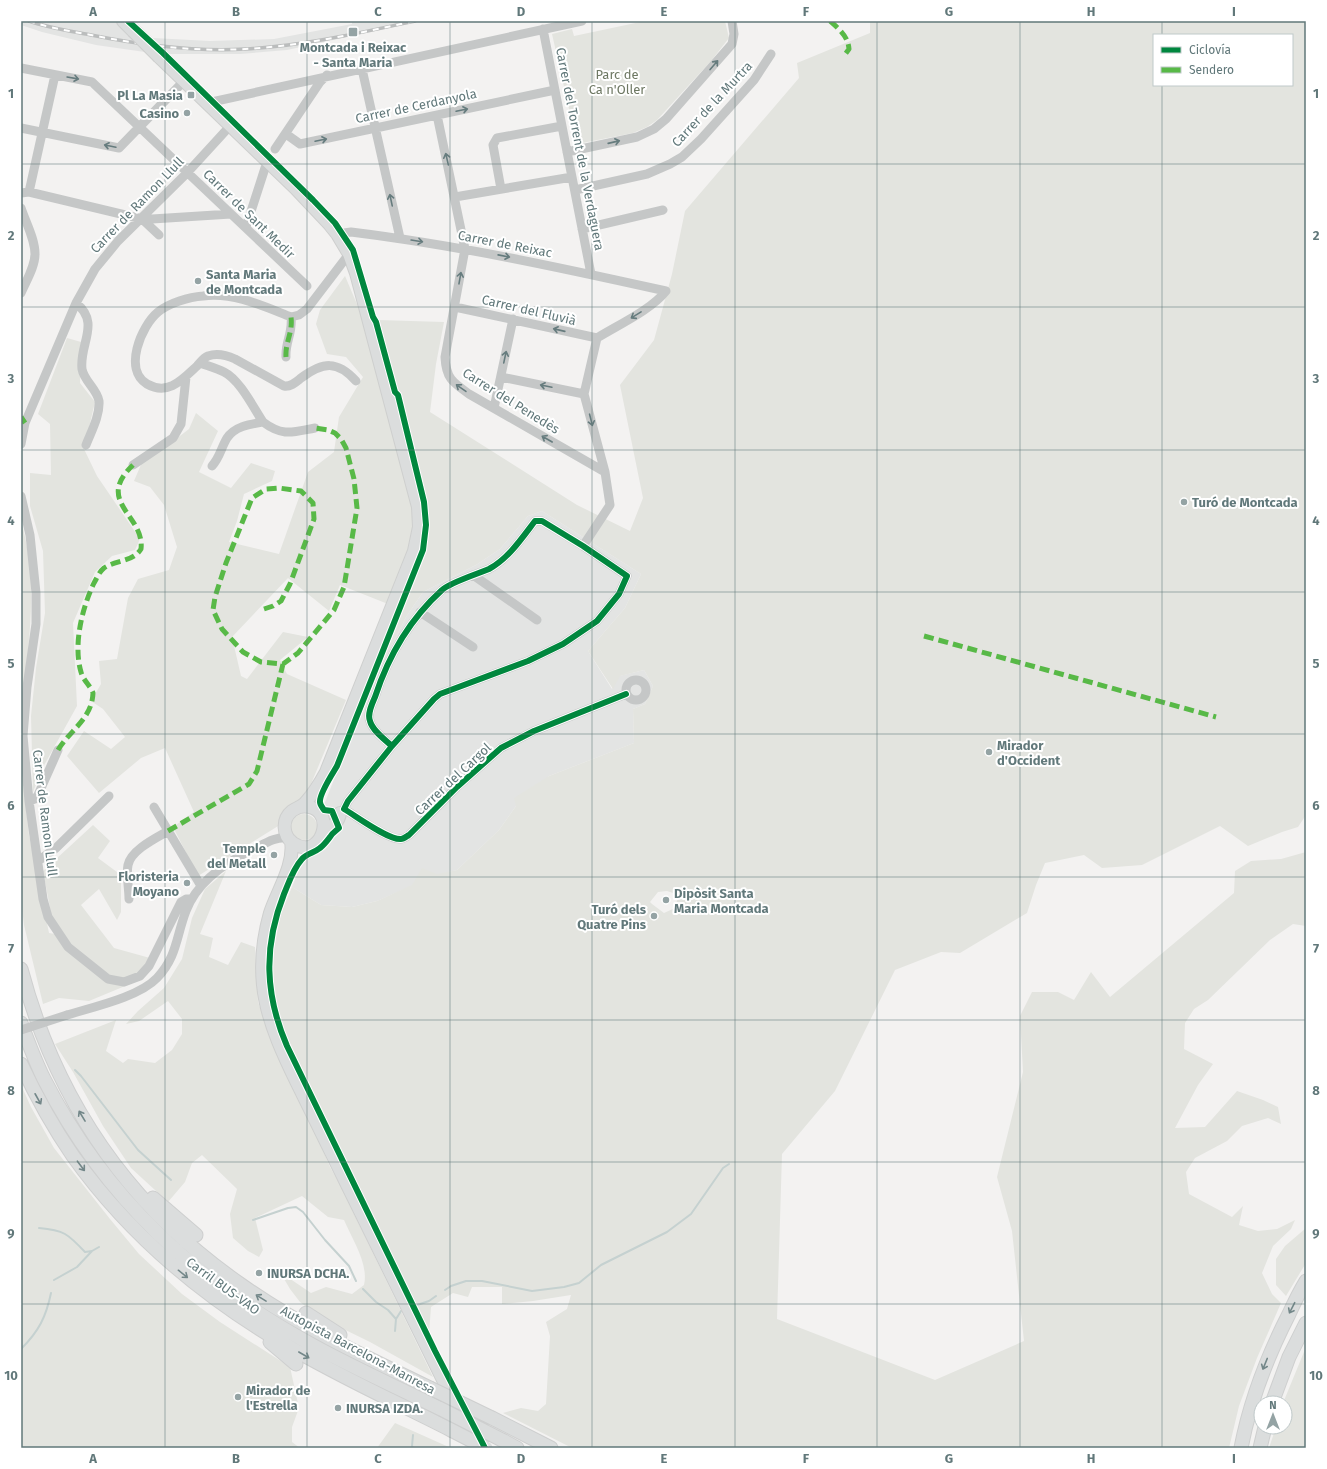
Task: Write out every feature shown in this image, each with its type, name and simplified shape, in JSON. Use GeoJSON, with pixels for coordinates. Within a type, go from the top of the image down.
{"type":"FeatureCollection","features":[{"type":"Feature","properties":{"kind":"highway","name":"Autopista Barcelona-Manresa"},"geometry":{"type":"LineString","coordinates":[[21,969],[32,1009],[51,1058],[75,1105],[103,1149],[132,1186],[155,1212],[185,1241],[240,1284],[321,1334],[551,1448]]}},
{"type":"Feature","properties":{"kind":"highway","name":"Carril BUS-VAO"},"geometry":{"type":"LineString","coordinates":[[21,1023],[43,1079],[80,1141],[102,1173],[143,1219],[200,1271],[235,1297],[291,1333],[517,1448]]}},
{"type":"Feature","properties":{"kind":"highway"},"geometry":{"type":"LineString","coordinates":[[21,1064],[36,1095],[62,1139],[94,1184],[141,1236],[179,1270],[220,1303],[258,1328],[312,1360],[452,1433],[486,1448]]}},
{"type":"Feature","properties":{"kind":"highway"},"geometry":{"type":"LineString","coordinates":[[103,1149],[157,1202],[196,1235]]}},
{"type":"Feature","properties":{"kind":"highway"},"geometry":{"type":"LineString","coordinates":[[1241,1448],[1244,1431],[1257,1386],[1281,1328],[1304,1284]]}},
{"type":"Feature","properties":{"kind":"highway"},"geometry":{"type":"LineString","coordinates":[[306,1313],[393,1370]]}},
{"type":"Feature","properties":{"kind":"highway"},"geometry":{"type":"LineString","coordinates":[[1275,1395],[1289,1357],[1306,1323]]}},
{"type":"Feature","properties":{"kind":"highway"},"geometry":{"type":"LineString","coordinates":[[258,1328],[274,1346],[296,1364]]}},
{"type":"Feature","properties":{"kind":"highway"},"geometry":{"type":"LineString","coordinates":[[399,1413],[433,1429],[452,1433]]}},
{"type":"Feature","properties":{"kind":"highway"},"geometry":{"type":"LineString","coordinates":[[1260,1448],[1263,1435]]}},
{"type":"Feature","properties":{"kind":"main road"},"geometry":{"type":"LineString","coordinates":[[123,21],[294,188],[337,234],[349,254],[356,273],[412,479],[418,507],[418,527],[414,552],[326,772],[315,791],[305,803],[299,808],[295,809],[288,816],[288,835],[292,853],[270,914],[261,967],[262,982],[270,1021],[279,1046],[476,1448]]}},
{"type":"Feature","properties":{"kind":"main road"},"geometry":{"type":"LineString","coordinates":[[288,867],[308,846],[319,840],[323,832],[324,824],[318,813],[315,791]]}},
{"type":"Feature","properties":{"kind":"main road"},"geometry":{"type":"LineString","coordinates":[[299,808],[307,807],[318,813],[332,816],[342,811]]}},
{"type":"Feature","properties":{"kind":"main road"},"geometry":{"type":"LineString","coordinates":[[323,832],[337,822],[342,811]]}},
{"type":"Feature","properties":{"kind":"main road"},"geometry":{"type":"LineString","coordinates":[[288,835],[299,846],[308,846]]}},
{"type":"Feature","properties":{"kind":"street"},"geometry":{"type":"LineString","coordinates":[[207,103],[325,76],[337,68],[353,66],[362,68],[582,21]]}},
{"type":"Feature","properties":{"kind":"street"},"geometry":{"type":"LineString","coordinates":[[567,152],[637,137],[654,129],[666,119],[732,44],[734,34],[732,21]]}},
{"type":"Feature","properties":{"kind":"street","name":"Carrer del Torrent de la Verdaguera"},"geometry":{"type":"LineString","coordinates":[[543,30],[591,274]]}},
{"type":"Feature","properties":{"kind":"street","name":"Carrer de la Murtra"},"geometry":{"type":"LineString","coordinates":[[575,190],[647,174],[682,157],[701,139],[754,80],[771,54]]}},
{"type":"Feature","properties":{"kind":"street","name":"Carrer de Sant Medir"},"geometry":{"type":"LineString","coordinates":[[21,68],[92,82],[307,286]]}},
{"type":"Feature","properties":{"kind":"street"},"geometry":{"type":"LineString","coordinates":[[362,68],[400,238]]}},
{"type":"Feature","properties":{"kind":"street"},"geometry":{"type":"LineString","coordinates":[[55,75],[43,132],[25,192],[142,219],[231,214]]}},
{"type":"Feature","properties":{"kind":"street"},"geometry":{"type":"LineString","coordinates":[[275,149],[325,76]]}},
{"type":"Feature","properties":{"kind":"street"},"geometry":{"type":"LineString","coordinates":[[21,128],[119,148],[184,81]]}},
{"type":"Feature","properties":{"kind":"street","name":"Carrer de Cerdanyola"},"geometry":{"type":"LineString","coordinates":[[286,134],[300,144],[555,90]]}},
{"type":"Feature","properties":{"kind":"street","name":"Carrer del Penedès"},"geometry":{"type":"LineString","coordinates":[[437,115],[465,249],[445,357],[446,369],[449,378],[456,385],[494,408],[605,472]]}},
{"type":"Feature","properties":{"kind":"street","name":"Carrer de Ramon Llull"},"geometry":{"type":"LineString","coordinates":[[21,444],[25,423],[76,303],[95,269],[118,241],[187,173],[230,126]]}},
{"type":"Feature","properties":{"kind":"street"},"geometry":{"type":"LineString","coordinates":[[500,189],[493,145],[497,138],[562,126]]}},
{"type":"Feature","properties":{"kind":"street"},"geometry":{"type":"LineString","coordinates":[[246,227],[265,168]]}},
{"type":"Feature","properties":{"kind":"street"},"geometry":{"type":"LineString","coordinates":[[455,198],[572,177]]}},
{"type":"Feature","properties":{"kind":"street"},"geometry":{"type":"LineString","coordinates":[[21,208],[32,240],[35,255],[33,267],[21,293]]}},
{"type":"Feature","properties":{"kind":"street"},"geometry":{"type":"LineString","coordinates":[[582,229],[663,210]]}},
{"type":"Feature","properties":{"kind":"street"},"geometry":{"type":"LineString","coordinates":[[142,219],[159,236]]}},
{"type":"Feature","properties":{"kind":"street","name":"Carrer de Reixac"},"geometry":{"type":"LineString","coordinates":[[337,234],[351,232],[400,238],[465,249],[591,274],[666,291],[650,306],[597,338]]}},
{"type":"Feature","properties":{"kind":"street"},"geometry":{"type":"LineString","coordinates":[[349,254],[307,309],[299,315],[291,317],[239,298],[214,295],[196,297],[164,308],[152,318],[147,325],[137,348],[135,363],[136,370],[142,380],[147,384],[158,388],[176,385],[207,357],[216,355],[228,356],[278,384],[288,387],[319,368],[328,366],[346,370],[356,381]]}},
{"type":"Feature","properties":{"kind":"street"},"geometry":{"type":"LineString","coordinates":[[76,303],[85,311],[88,317],[82,368],[84,376],[94,390],[99,401],[97,416],[86,445]]}},
{"type":"Feature","properties":{"kind":"street","name":"Carrer del Fluvià"},"geometry":{"type":"LineString","coordinates":[[455,307],[597,338]]}},
{"type":"Feature","properties":{"kind":"street"},"geometry":{"type":"LineString","coordinates":[[286,357],[286,349],[292,326],[291,317]]}},
{"type":"Feature","properties":{"kind":"street"},"geometry":{"type":"LineString","coordinates":[[494,408],[513,319]]}},
{"type":"Feature","properties":{"kind":"street"},"geometry":{"type":"LineString","coordinates":[[583,546],[610,505],[605,472],[584,394],[597,338]]}},
{"type":"Feature","properties":{"kind":"street"},"geometry":{"type":"LineString","coordinates":[[200,363],[224,372],[237,383],[264,422],[271,428],[288,433],[315,428]]}},
{"type":"Feature","properties":{"kind":"street"},"geometry":{"type":"LineString","coordinates":[[133,465],[173,438],[181,424],[186,377]]}},
{"type":"Feature","properties":{"kind":"street"},"geometry":{"type":"LineString","coordinates":[[501,377],[584,394]]}},
{"type":"Feature","properties":{"kind":"street"},"geometry":{"type":"LineString","coordinates":[[212,466],[218,459],[227,438],[232,433],[246,425],[264,422]]}},
{"type":"Feature","properties":{"kind":"street","name":"Carrer de Ramon Llull"},"geometry":{"type":"LineString","coordinates":[[21,496],[30,535],[36,593],[36,624],[27,687],[23,736],[29,801],[43,899],[48,917],[68,947],[108,979],[124,982],[140,976],[149,966],[181,902],[186,899],[192,899]]}},
{"type":"Feature","properties":{"kind":"street"},"geometry":{"type":"LineString","coordinates":[[342,811],[348,801],[392,746],[440,694],[528,661],[563,644],[597,621],[619,594],[627,576],[583,546],[542,521],[536,521],[507,555],[490,568],[443,588],[420,612],[395,649],[378,686],[370,710],[370,721],[379,734],[392,746]]}},
{"type":"Feature","properties":{"kind":"street"},"geometry":{"type":"LineString","coordinates":[[473,575],[536,620]]}},
{"type":"Feature","properties":{"kind":"street"},"geometry":{"type":"LineString","coordinates":[[420,612],[473,647]]}},
{"type":"Feature","properties":{"kind":"street","name":"Carrer del Cargol"},"geometry":{"type":"LineString","coordinates":[[342,811],[393,838],[402,839],[409,835],[457,787],[501,748],[534,731],[626,694]]}},
{"type":"Feature","properties":{"kind":"street"},"geometry":{"type":"LineString","coordinates":[[29,801],[35,799],[38,795],[58,750]]}},
{"type":"Feature","properties":{"kind":"street"},"geometry":{"type":"LineString","coordinates":[[38,862],[56,848],[109,796]]}},
{"type":"Feature","properties":{"kind":"street"},"geometry":{"type":"LineString","coordinates":[[154,807],[201,886]]}},
{"type":"Feature","properties":{"kind":"street"},"geometry":{"type":"LineString","coordinates":[[129,899],[128,864],[133,854],[147,843],[168,831]]}},
{"type":"Feature","properties":{"kind":"street"},"geometry":{"type":"LineString","coordinates":[[21,1030],[119,999],[150,984],[165,968],[172,955],[186,911],[201,886],[222,867],[248,851],[274,839],[288,835]]}},
{"type":"Feature","properties":{"kind":"shaded area"},"geometry":{"type":"Polygon","coordinates":[[[21,21],[135,21],[153,38],[210,41],[274,39],[352,24],[352,21],[421,21],[287,50],[240,54],[168,54],[96,45],[42,32],[21,25],[21,21]]]}},
{"type":"Feature","properties":{"kind":"shaded area"},"geometry":{"type":"Polygon","coordinates":[[[542,511],[641,574],[625,608],[588,651],[612,689],[619,676],[644,670],[653,686],[645,704],[633,709],[634,743],[549,776],[516,806],[499,830],[457,870],[437,875],[377,901],[352,907],[321,905],[292,887],[365,700],[406,617],[423,592],[476,565],[500,549],[528,516],[542,511]]]}},
{"type":"Feature","properties":{"kind":"green space","name":"Parc de Ca n'Oller"},"geometry":{"type":"Polygon","coordinates":[[[645,21],[725,21],[729,38],[711,61],[657,120],[647,127],[633,133],[577,144],[552,34],[572,29],[574,36],[645,21]]]}},
{"type":"Feature","properties":{"kind":"green space"},"geometry":{"type":"Polygon","coordinates":[[[870,21],[1306,21],[1306,815],[1298,827],[1248,846],[1220,826],[1142,865],[1102,868],[1084,855],[1045,863],[1027,913],[960,953],[941,952],[895,970],[835,1091],[782,1154],[777,1319],[935,1380],[1024,1341],[1012,1231],[997,1177],[1023,1072],[1020,1016],[1032,992],[1058,992],[1074,1000],[1091,972],[1110,997],[1234,893],[1235,871],[1251,861],[1281,859],[1306,852],[1306,926],[1293,924],[1270,940],[1208,1000],[1194,1009],[1185,1023],[1184,1049],[1213,1064],[1198,1085],[1175,1128],[1205,1127],[1237,1091],[1278,1107],[1281,1124],[1268,1118],[1242,1126],[1227,1141],[1195,1158],[1186,1172],[1189,1194],[1232,1217],[1243,1206],[1239,1225],[1258,1231],[1277,1229],[1295,1220],[1291,1229],[1273,1246],[1262,1273],[1272,1294],[1281,1303],[1257,1358],[1239,1406],[1229,1448],[572,1448],[503,1413],[521,1408],[538,1411],[546,1404],[550,1336],[546,1322],[567,1309],[571,1295],[502,1304],[502,1287],[472,1287],[468,1297],[453,1293],[431,1307],[429,1334],[285,1039],[270,986],[274,948],[281,913],[292,887],[321,905],[352,907],[377,901],[412,885],[422,868],[437,874],[457,870],[499,830],[516,806],[514,798],[549,776],[634,743],[633,709],[645,704],[653,686],[644,670],[620,676],[613,689],[588,651],[625,608],[641,574],[542,511],[528,516],[500,549],[476,565],[423,592],[406,617],[365,700],[421,562],[388,604],[340,585],[329,611],[288,578],[232,637],[241,676],[247,679],[283,632],[308,637],[280,660],[287,674],[346,700],[311,784],[300,803],[283,823],[198,876],[173,827],[194,812],[165,748],[141,758],[99,793],[67,756],[84,731],[111,749],[125,737],[103,709],[91,701],[101,684],[99,661],[117,659],[128,598],[138,579],[169,570],[177,547],[164,505],[150,487],[134,481],[143,460],[163,449],[189,429],[196,413],[218,431],[199,472],[231,488],[251,463],[275,471],[272,481],[244,494],[237,521],[229,542],[279,554],[308,472],[334,452],[339,417],[363,377],[346,357],[327,354],[316,324],[320,310],[345,276],[365,323],[378,320],[444,322],[436,364],[430,412],[577,505],[630,531],[643,498],[620,385],[654,340],[672,274],[685,211],[799,78],[797,63],[870,33],[870,21]],[[667,891],[658,892],[650,902],[664,913],[675,908],[678,897],[667,891]]]}},
{"type":"Feature","properties":{"kind":"green space"},"geometry":{"type":"Polygon","coordinates":[[[67,338],[81,342],[80,383],[95,402],[84,449],[97,476],[140,539],[135,550],[112,556],[95,572],[73,623],[77,706],[42,769],[33,792],[31,716],[36,668],[45,613],[43,551],[30,506],[30,473],[51,475],[50,424],[38,414],[67,338]]]}},
{"type":"Feature","properties":{"kind":"green space"},"geometry":{"type":"Polygon","coordinates":[[[21,521],[30,568],[31,614],[21,707],[21,521]]]}},
{"type":"Feature","properties":{"kind":"green space"},"geometry":{"type":"Polygon","coordinates":[[[21,764],[29,835],[49,933],[55,934],[43,871],[93,825],[110,841],[98,858],[121,875],[121,912],[117,920],[99,889],[81,905],[114,948],[150,958],[142,979],[89,1001],[59,998],[43,1004],[24,925],[21,899],[21,764]]]}},
{"type":"Feature","properties":{"kind":"green space"},"geometry":{"type":"Polygon","coordinates":[[[304,814],[313,818],[317,827],[313,836],[304,840],[295,836],[291,827],[295,818],[304,814]]]}},
{"type":"Feature","properties":{"kind":"green space"},"geometry":{"type":"Polygon","coordinates":[[[226,871],[200,934],[213,938],[209,957],[228,965],[241,942],[255,947],[258,1002],[277,1053],[317,1136],[330,1167],[433,1377],[370,1342],[323,1319],[300,1302],[280,1272],[311,1293],[326,1287],[352,1294],[364,1285],[365,1277],[362,1260],[344,1220],[328,1217],[302,1196],[255,1218],[263,1250],[259,1257],[248,1251],[233,1238],[230,1214],[237,1189],[202,1155],[192,1163],[185,1182],[168,1202],[131,1168],[103,1126],[73,1072],[55,1044],[116,1020],[106,1051],[123,1063],[128,1059],[155,1063],[172,1050],[182,1034],[182,1019],[168,1001],[139,1021],[126,1024],[164,988],[182,959],[192,918],[205,889],[226,871]]]}},
{"type":"Feature","properties":{"kind":"green space"},"geometry":{"type":"Polygon","coordinates":[[[21,1085],[31,1107],[54,1148],[139,1254],[182,1294],[220,1322],[290,1367],[299,1408],[292,1427],[292,1442],[300,1448],[21,1448],[21,1085]]]}},
{"type":"Feature","properties":{"kind":"green space"},"geometry":{"type":"Polygon","coordinates":[[[1306,1228],[1306,1263],[1286,1296],[1276,1285],[1276,1259],[1285,1246],[1306,1228]]]}},
{"type":"Feature","properties":{"kind":"green space"},"geometry":{"type":"Polygon","coordinates":[[[1306,1347],[1305,1448],[1269,1448],[1273,1435],[1293,1435],[1293,1395],[1286,1395],[1306,1347]]]}},
{"type":"Feature","properties":{"kind":"green space"},"geometry":{"type":"Polygon","coordinates":[[[395,1423],[451,1448],[377,1448],[395,1423]]]}},
{"type":"Feature","properties":{"kind":"waterway"},"geometry":{"type":"LineString","coordinates":[[75,1070],[138,1150],[171,1180]]}},
{"type":"Feature","properties":{"kind":"waterway"},"geometry":{"type":"LineString","coordinates":[[445,1290],[451,1286],[466,1281],[482,1281],[532,1291],[564,1287],[579,1283],[601,1265],[667,1232],[691,1214],[723,1168],[729,1164]]}},
{"type":"Feature","properties":{"kind":"waterway"},"geometry":{"type":"LineString","coordinates":[[253,1220],[288,1208],[296,1207],[303,1212],[325,1240],[349,1266],[356,1281]]}},
{"type":"Feature","properties":{"kind":"waterway"},"geometry":{"type":"LineString","coordinates":[[39,1228],[54,1230],[65,1234],[85,1252],[92,1251]]}},
{"type":"Feature","properties":{"kind":"waterway"},"geometry":{"type":"LineString","coordinates":[[54,1280],[77,1267],[92,1251],[99,1247]]}},
{"type":"Feature","properties":{"kind":"waterway"},"geometry":{"type":"LineString","coordinates":[[363,1289],[376,1302],[388,1310],[396,1319]]}},
{"type":"Feature","properties":{"kind":"waterway"},"geometry":{"type":"LineString","coordinates":[[21,1349],[33,1336],[41,1323],[47,1309],[51,1293]]}},
{"type":"Feature","properties":{"kind":"waterway"},"geometry":{"type":"LineString","coordinates":[[417,1305],[429,1301],[436,1296]]}},
{"type":"Feature","properties":{"kind":"waterway"},"geometry":{"type":"LineString","coordinates":[[395,1331],[396,1319],[401,1311]]}},
{"type":"Feature","properties":{"kind":"waterway"},"geometry":{"type":"LineString","coordinates":[[413,1435],[413,1448]]}},
{"type":"Feature","properties":{"kind":"railway"},"geometry":{"type":"LineString","coordinates":[[29,21],[44,26],[129,42],[187,49],[226,50],[309,42],[415,21]]}},
{"type":"Feature","properties":{"kind":"marked path"},"geometry":{"type":"LineString","coordinates":[[830,21],[837,27],[847,40],[849,49],[843,57]]}},
{"type":"Feature","properties":{"kind":"marked path"},"geometry":{"type":"LineString","coordinates":[[286,357],[291,328],[291,317]]}},
{"type":"Feature","properties":{"kind":"marked path"},"geometry":{"type":"LineString","coordinates":[[21,417],[25,423]]}},
{"type":"Feature","properties":{"kind":"marked path"},"geometry":{"type":"LineString","coordinates":[[264,609],[281,601],[290,584],[314,519],[313,503],[301,491],[279,488],[266,489],[252,498],[226,563],[215,597],[213,610],[222,629],[243,652],[261,662],[283,664],[298,653],[334,610],[344,587],[357,508],[354,479],[346,448],[341,439],[335,433],[328,430],[315,428]]}},
{"type":"Feature","properties":{"kind":"marked path"},"geometry":{"type":"LineString","coordinates":[[58,750],[85,717],[92,702],[93,693],[82,675],[79,661],[78,639],[86,604],[94,583],[104,568],[129,559],[141,549],[140,537],[136,527],[119,499],[118,489],[122,478],[133,465]]}},
{"type":"Feature","properties":{"kind":"marked path"},"geometry":{"type":"LineString","coordinates":[[924,636],[1216,717]]}},
{"type":"Feature","properties":{"kind":"marked path"},"geometry":{"type":"LineString","coordinates":[[168,831],[249,784],[257,771],[283,664]]}},
{"type":"Feature","properties":{"kind":"cycle path"},"geometry":{"type":"LineString","coordinates":[[128,21],[163,53],[335,223],[353,250],[373,317],[376,322],[395,392],[398,395],[424,502],[426,525],[423,550],[337,766],[320,798],[320,804],[324,810],[332,811],[339,828],[321,847],[306,855],[294,871],[277,914],[270,952],[269,971],[274,1008],[287,1046],[435,1351],[485,1448]]}},
{"type":"Feature","properties":{"kind":"cycle path"},"geometry":{"type":"LineString","coordinates":[[392,746],[373,728],[369,718],[369,712],[386,667],[401,639],[430,601],[442,590],[451,584],[496,565],[514,548],[535,521],[542,521],[583,546],[627,576],[619,594],[597,621],[563,644],[528,661],[440,694],[392,746],[348,801],[344,809],[380,832],[388,836],[403,839],[409,835],[457,787],[501,748],[534,731],[626,694]]}},
{"type":"Feature","properties":{"kind":"place","name":"Montcada i Reixac - Santa Maria"},"geometry":{"type":"Point","coordinates":[353,32]}},
{"type":"Feature","properties":{"kind":"place","name":"Pl La Masia"},"geometry":{"type":"Point","coordinates":[191,95]}},
{"type":"Feature","properties":{"kind":"place","name":"Casino"},"geometry":{"type":"Point","coordinates":[187,113]}},
{"type":"Feature","properties":{"kind":"place","name":"Santa Maria de Montcada"},"geometry":{"type":"Point","coordinates":[198,281]}},
{"type":"Feature","properties":{"kind":"place","name":"Turó de Montcada"},"geometry":{"type":"Point","coordinates":[1184,502]}},
{"type":"Feature","properties":{"kind":"place","name":"Mirador d'Occident"},"geometry":{"type":"Point","coordinates":[989,752]}},
{"type":"Feature","properties":{"kind":"place","name":"Temple del Metall"},"geometry":{"type":"Point","coordinates":[274,855]}},
{"type":"Feature","properties":{"kind":"place","name":"Floristeria Moyano"},"geometry":{"type":"Point","coordinates":[187,883]}},
{"type":"Feature","properties":{"kind":"place","name":"Dipòsit Santa Maria Montcada"},"geometry":{"type":"Point","coordinates":[666,900]}},
{"type":"Feature","properties":{"kind":"place","name":"Turó dels Quatre Pins"},"geometry":{"type":"Point","coordinates":[654,916]}},
{"type":"Feature","properties":{"kind":"place","name":"INURSA DCHA."},"geometry":{"type":"Point","coordinates":[259,1273]}},
{"type":"Feature","properties":{"kind":"place","name":"Mirador de l'Estrella"},"geometry":{"type":"Point","coordinates":[238,1397]}},
{"type":"Feature","properties":{"kind":"place","name":"INURSA IZDA."},"geometry":{"type":"Point","coordinates":[338,1408]}}]}
